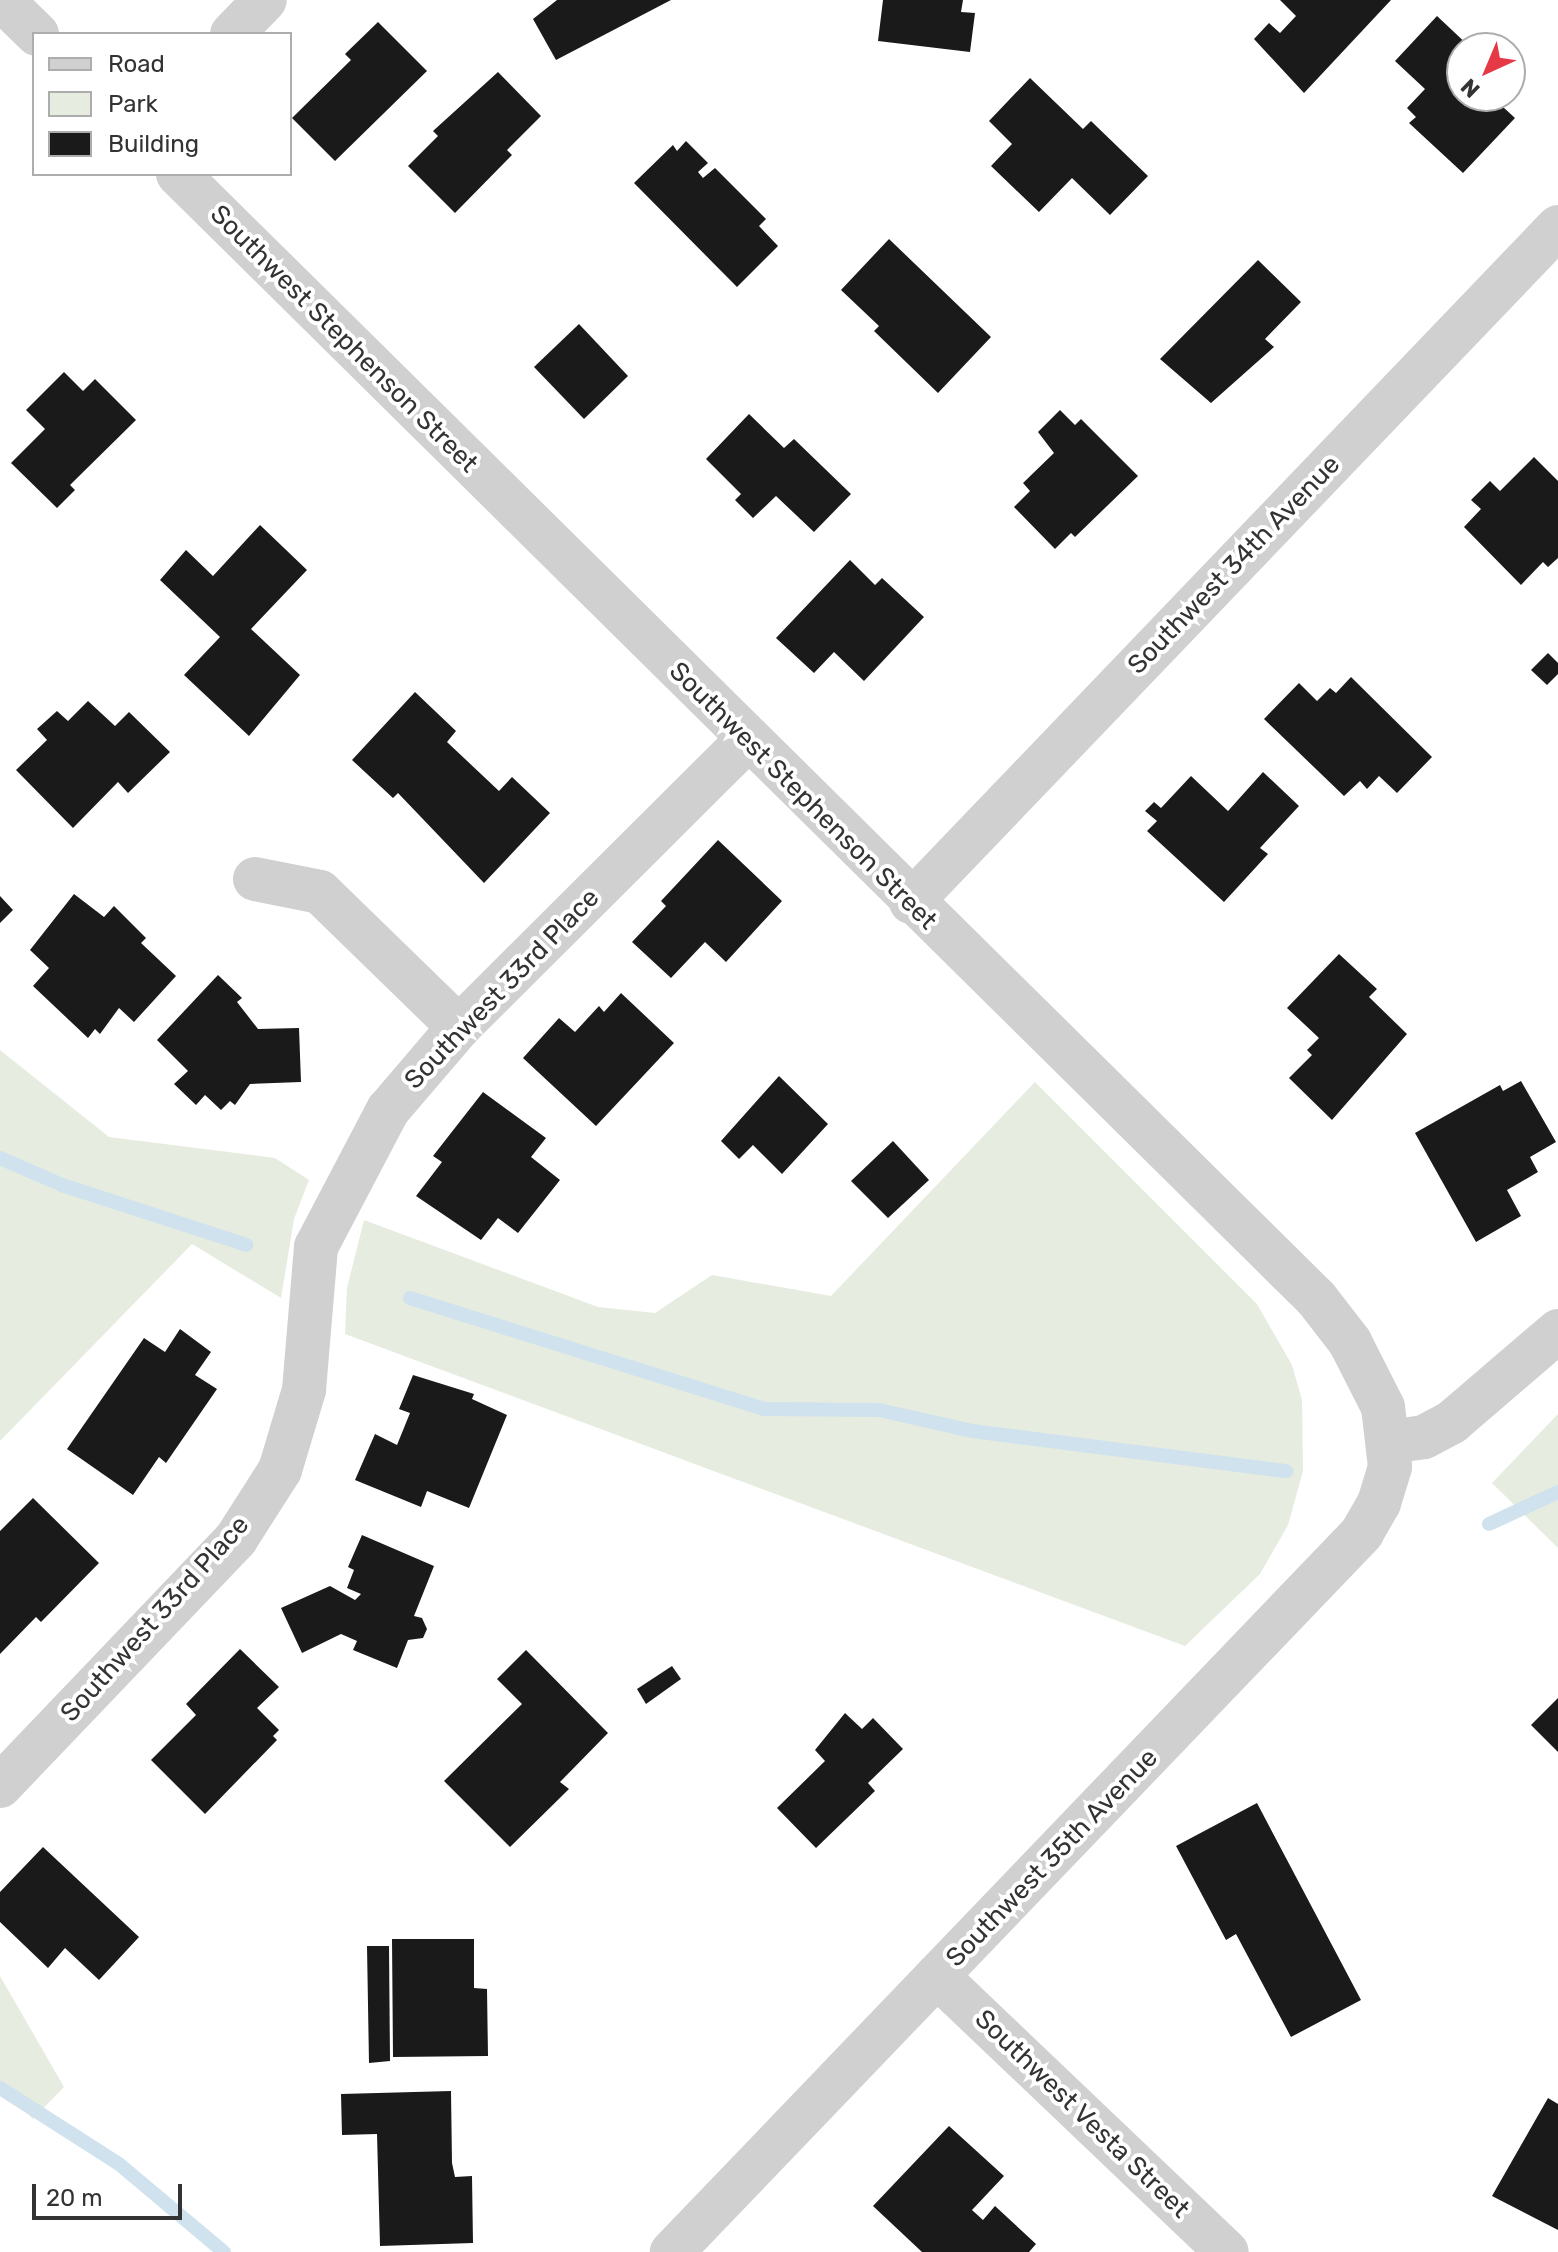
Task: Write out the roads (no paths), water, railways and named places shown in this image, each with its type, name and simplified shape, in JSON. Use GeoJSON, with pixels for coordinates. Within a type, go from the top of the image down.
{"type":"FeatureCollection","features":[{"type":"Feature","properties":{"kind":"street"},"geometry":{"type":"LineString","coordinates":[[2,0],[35,32]]}},
{"type":"Feature","properties":{"kind":"street"},"geometry":{"type":"LineString","coordinates":[[234,32],[265,0]]}},
{"type":"Feature","properties":{"kind":"street","name":"Southwest Stephenson Street"},"geometry":{"type":"LineString","coordinates":[[180,176],[911,902],[1316,1298],[1373,1379],[1389,1442]]}},
{"type":"Feature","properties":{"kind":"street","name":"Southwest 34th Avenue"},"geometry":{"type":"LineString","coordinates":[[911,902],[1558,227]]}},
{"type":"Feature","properties":{"kind":"street","name":"Southwest 33rd Place"},"geometry":{"type":"LineString","coordinates":[[0,1786],[236,1539],[280,1470],[304,1390],[316,1247],[388,1110],[459,1027],[747,740]]}},
{"type":"Feature","properties":{"kind":"street"},"geometry":{"type":"LineString","coordinates":[[255,879],[320,892],[459,1027]]}},
{"type":"Feature","properties":{"kind":"street"},"geometry":{"type":"LineString","coordinates":[[1389,1442],[1424,1437],[1452,1422],[1558,1331]]}},
{"type":"Feature","properties":{"kind":"street","name":"Southwest 35th Avenue"},"geometry":{"type":"LineString","coordinates":[[672,2252],[1339,1560],[1379,1503],[1390,1467],[1389,1442]]}},
{"type":"Feature","properties":{"kind":"street","name":"Southwest Vesta Street"},"geometry":{"type":"LineString","coordinates":[[937,1976],[1227,2252]]}},
{"type":"Feature","properties":{"kind":"waterway"},"geometry":{"type":"LineString","coordinates":[[0,1158],[62,1185],[247,1245]]}},
{"type":"Feature","properties":{"kind":"waterway"},"geometry":{"type":"LineString","coordinates":[[410,1298],[765,1409],[879,1410],[972,1431],[1286,1471]]}},
{"type":"Feature","properties":{"kind":"waterway"},"geometry":{"type":"LineString","coordinates":[[1489,1524],[1558,1492]]}},
{"type":"Feature","properties":{"kind":"waterway"},"geometry":{"type":"LineString","coordinates":[[0,2088],[119,2164],[224,2252]]}}]}
